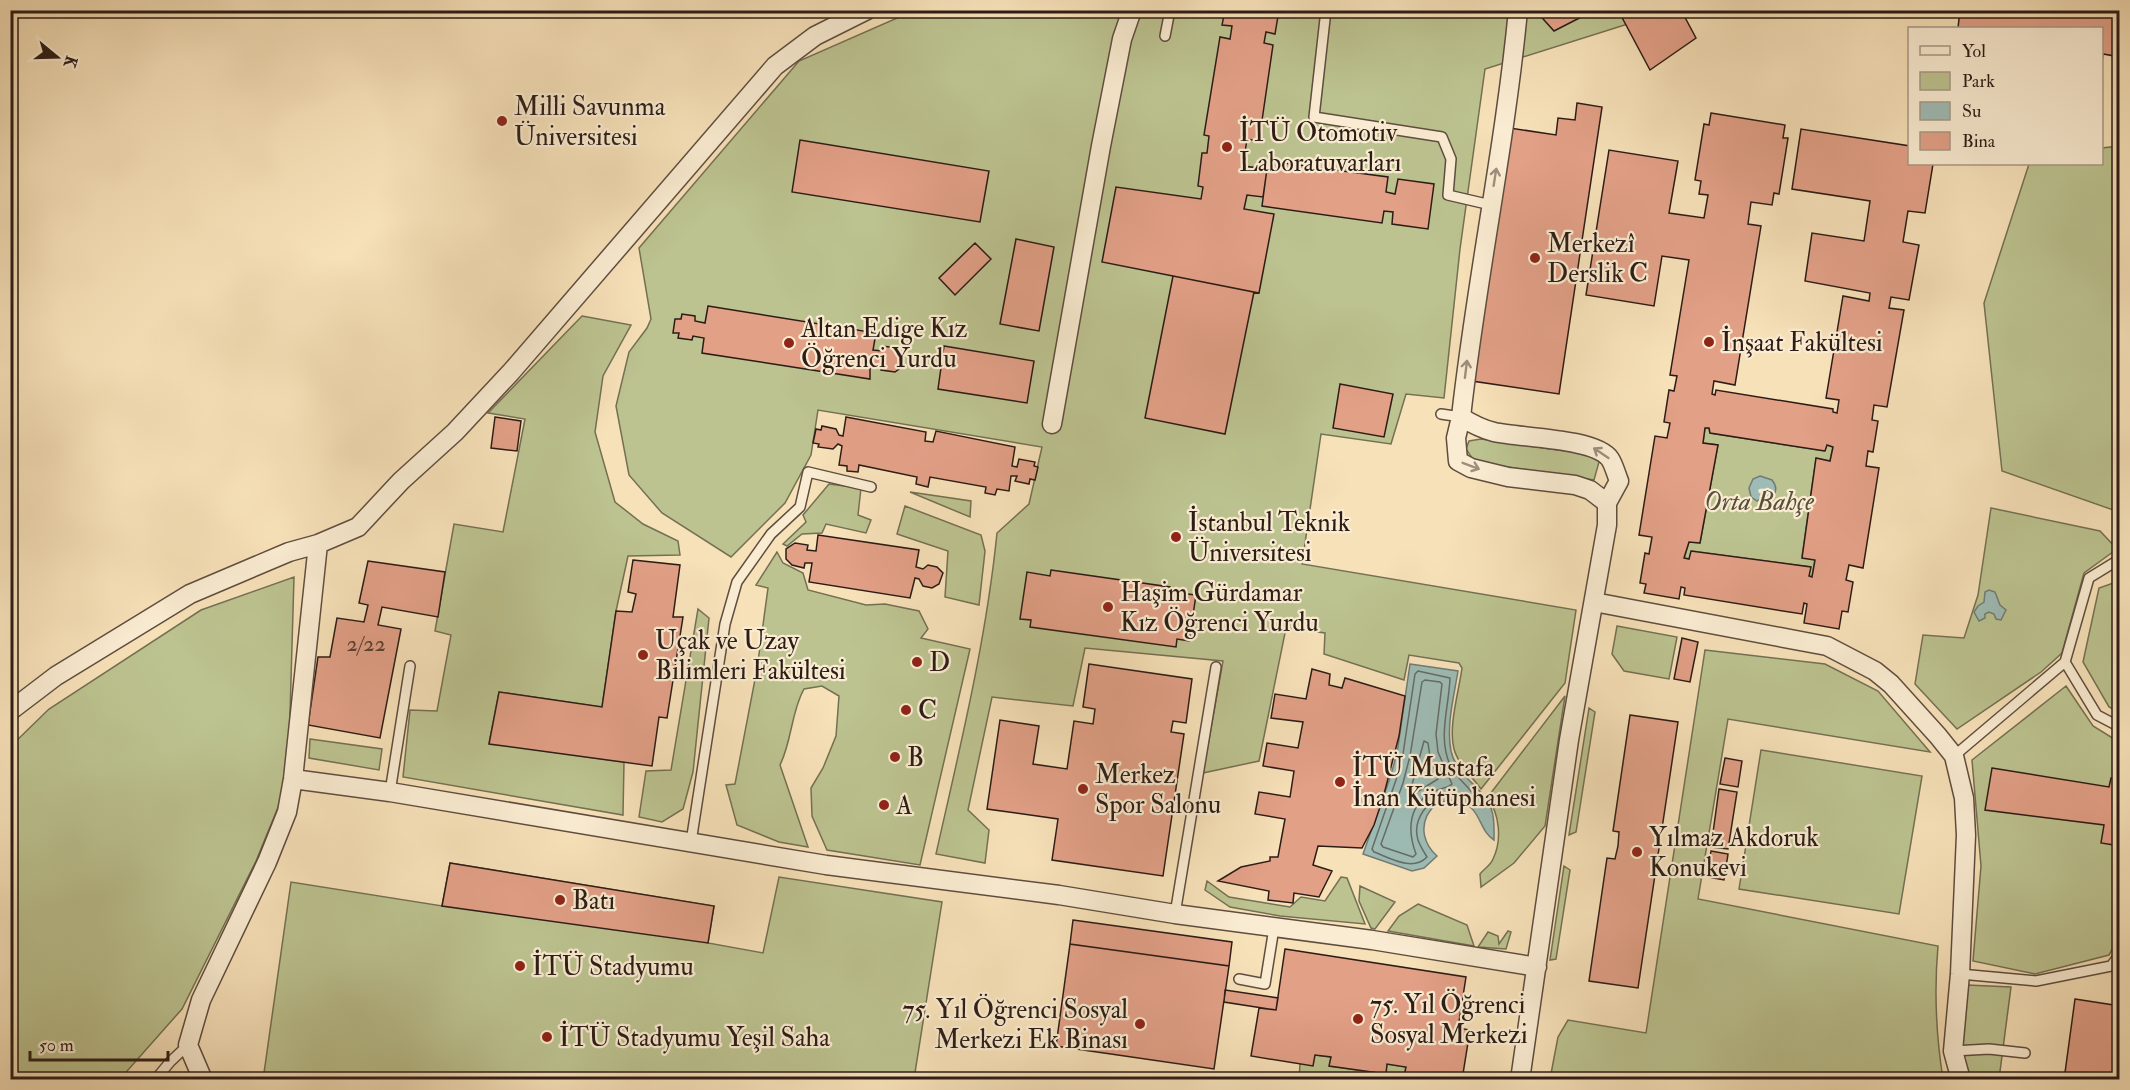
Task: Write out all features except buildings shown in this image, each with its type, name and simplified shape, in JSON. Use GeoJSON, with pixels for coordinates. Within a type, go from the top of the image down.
{"type":"FeatureCollection","features":[{"type":"Feature","properties":{"kind":"street"},"geometry":{"type":"LineString","coordinates":[[10,711],[56,676],[190,594],[289,552],[318,544],[358,527],[401,482],[463,424],[511,372],[776,66],[815,36],[867,10]]}},
{"type":"Feature","properties":{"kind":"street"},"geometry":{"type":"LineString","coordinates":[[1052,424],[1101,146],[1122,39],[1132,10]]}},
{"type":"Feature","properties":{"kind":"street"},"geometry":{"type":"LineString","coordinates":[[1518,10],[1513,64],[1456,438],[1458,461],[1471,468],[1508,477],[1575,485],[1590,490],[1607,503]]}},
{"type":"Feature","properties":{"kind":"street"},"geometry":{"type":"LineString","coordinates":[[1461,417],[1475,426],[1496,432],[1593,447],[1610,458],[1619,481],[1607,503],[1607,525],[1569,740],[1520,1080]]}},
{"type":"Feature","properties":{"kind":"street"},"geometry":{"type":"LineString","coordinates":[[203,1080],[188,1046],[201,1000],[267,862],[287,812],[293,779],[318,544]]}},
{"type":"Feature","properties":{"kind":"street"},"geometry":{"type":"LineString","coordinates":[[1594,602],[1827,646],[1875,670],[1891,684],[1954,756],[1964,798],[1966,835],[1960,974],[1953,1051],[1961,1080]]}},
{"type":"Feature","properties":{"kind":"street"},"geometry":{"type":"LineString","coordinates":[[293,779],[390,792],[826,865],[1059,895],[1175,914],[1372,940],[1537,967]]}},
{"type":"Feature","properties":{"kind":"lane"},"geometry":{"type":"LineString","coordinates":[[1166,36],[1170,10]]}},
{"type":"Feature","properties":{"kind":"lane"},"geometry":{"type":"LineString","coordinates":[[1326,10],[1314,117],[1442,137],[1451,159],[1448,195],[1491,205]]}},
{"type":"Feature","properties":{"kind":"lane"},"geometry":{"type":"LineString","coordinates":[[1441,414],[1461,417]]}},
{"type":"Feature","properties":{"kind":"lane"},"geometry":{"type":"LineString","coordinates":[[691,842],[725,624],[737,582],[771,534],[800,507],[808,472],[871,487]]}},
{"type":"Feature","properties":{"kind":"lane"},"geometry":{"type":"LineString","coordinates":[[1954,756],[2065,662],[2089,578],[2120,559]]}},
{"type":"Feature","properties":{"kind":"lane"},"geometry":{"type":"LineString","coordinates":[[2065,662],[2097,715],[2120,727]]}},
{"type":"Feature","properties":{"kind":"lane"},"geometry":{"type":"LineString","coordinates":[[390,792],[410,666]]}},
{"type":"Feature","properties":{"kind":"lane"},"geometry":{"type":"LineString","coordinates":[[1175,914],[1216,667]]}},
{"type":"Feature","properties":{"kind":"lane"},"geometry":{"type":"LineString","coordinates":[[1239,980],[1265,984],[1274,928]]}},
{"type":"Feature","properties":{"kind":"lane"},"geometry":{"type":"LineString","coordinates":[[1960,974],[2036,981],[2111,966],[2120,954]]}},
{"type":"Feature","properties":{"kind":"lane"},"geometry":{"type":"LineString","coordinates":[[156,1080],[170,1062],[188,1046]]}},
{"type":"Feature","properties":{"kind":"lane"},"geometry":{"type":"LineString","coordinates":[[1953,1051],[1989,1049],[2025,1053]]}},
{"type":"Feature","properties":{"kind":"green space"},"geometry":{"type":"Polygon","coordinates":[[[913,11],[1669,11],[1485,69],[1460,249],[1444,398],[1406,394],[1391,444],[1321,434],[1302,564],[1576,610],[1565,683],[1481,789],[1456,755],[1452,740],[1462,668],[1459,663],[1409,655],[1404,680],[1324,654],[1325,633],[1286,628],[1259,761],[1203,773],[1223,661],[1085,648],[1073,706],[992,697],[968,810],[989,830],[985,863],[936,854],[979,654],[997,533],[1029,504],[1042,447],[818,410],[811,455],[785,503],[731,557],[662,513],[629,475],[616,406],[629,352],[651,319],[639,248],[799,61],[913,11]]]}},
{"type":"Feature","properties":{"kind":"green space"},"geometry":{"type":"Polygon","coordinates":[[[2120,146],[2119,512],[2002,471],[1984,303],[2029,165],[2103,165],[2103,148],[2120,146]]]}},
{"type":"Feature","properties":{"kind":"green space"},"geometry":{"type":"Polygon","coordinates":[[[582,316],[631,325],[603,376],[595,432],[615,502],[643,524],[678,541],[680,555],[628,556],[616,611],[602,707],[499,692],[489,743],[624,762],[623,815],[403,777],[410,710],[437,711],[451,635],[435,631],[454,524],[503,532],[525,419],[488,413],[582,316]]]}},
{"type":"Feature","properties":{"kind":"green space","name":"Orta Bahçe"},"geometry":{"type":"Polygon","coordinates":[[[1705,428],[1709,428],[1710,433],[1824,451],[1827,445],[1833,447],[1830,461],[1816,459],[1802,557],[1815,560],[1812,577],[1809,576],[1810,567],[1692,551],[1689,559],[1684,558],[1689,542],[1700,543],[1718,445],[1703,443],[1705,428]]]}},
{"type":"Feature","properties":{"kind":"green space"},"geometry":{"type":"Polygon","coordinates":[[[1481,439],[1593,455],[1599,462],[1594,480],[1482,463],[1472,458],[1466,449],[1469,441],[1481,439]]]}},
{"type":"Feature","properties":{"kind":"green space"},"geometry":{"type":"Polygon","coordinates":[[[829,484],[861,488],[858,515],[871,520],[866,533],[826,524],[822,533],[802,534],[787,546],[783,544],[806,522],[803,515],[829,484]]]}},
{"type":"Feature","properties":{"kind":"green space"},"geometry":{"type":"Polygon","coordinates":[[[910,492],[971,501],[970,517],[910,492]]]}},
{"type":"Feature","properties":{"kind":"green space"},"geometry":{"type":"Polygon","coordinates":[[[905,506],[981,535],[985,551],[979,605],[945,597],[948,551],[897,534],[905,506]]]}},
{"type":"Feature","properties":{"kind":"green space"},"geometry":{"type":"Polygon","coordinates":[[[1991,508],[2100,531],[2117,549],[2084,573],[2062,653],[2041,672],[1957,729],[1915,684],[1923,635],[1964,638],[1978,595],[1991,508]]]}},
{"type":"Feature","properties":{"kind":"green space"},"geometry":{"type":"Polygon","coordinates":[[[777,552],[783,563],[803,573],[808,590],[866,605],[885,604],[919,611],[928,629],[921,638],[970,649],[920,865],[827,850],[812,816],[811,788],[823,768],[836,736],[839,696],[822,686],[804,689],[796,707],[780,765],[808,847],[779,842],[737,825],[726,785],[735,784],[757,669],[768,588],[756,585],[777,552]]]}},
{"type":"Feature","properties":{"kind":"green space"},"geometry":{"type":"Polygon","coordinates":[[[294,577],[288,783],[256,861],[182,1009],[120,1079],[11,1080],[11,746],[49,709],[201,610],[294,577]]]}},
{"type":"Feature","properties":{"kind":"green space"},"geometry":{"type":"Polygon","coordinates":[[[2120,581],[2119,712],[2109,707],[2083,662],[2099,588],[2120,581]]]}},
{"type":"Feature","properties":{"kind":"green space"},"geometry":{"type":"Polygon","coordinates":[[[698,609],[709,618],[693,772],[683,809],[662,822],[639,817],[646,771],[671,770],[698,609]]]}},
{"type":"Feature","properties":{"kind":"green space"},"geometry":{"type":"Polygon","coordinates":[[[1617,626],[1677,637],[1669,679],[1624,671],[1612,654],[1617,626]]]}},
{"type":"Feature","properties":{"kind":"green space"},"geometry":{"type":"Polygon","coordinates":[[[1705,650],[1825,664],[1878,691],[1930,752],[1728,719],[1698,899],[1938,946],[1936,1013],[1943,1079],[1550,1079],[1558,1037],[1568,1020],[1646,1033],[1705,650]]]}},
{"type":"Feature","properties":{"kind":"green space"},"geometry":{"type":"Polygon","coordinates":[[[2066,686],[2093,726],[2119,742],[2120,936],[2109,955],[2035,974],[1973,961],[1981,866],[1972,760],[2066,686]]]}},
{"type":"Feature","properties":{"kind":"green space"},"geometry":{"type":"Polygon","coordinates":[[[1565,696],[1545,826],[1514,863],[1481,887],[1480,874],[1492,861],[1498,844],[1497,819],[1487,798],[1565,696]]]}},
{"type":"Feature","properties":{"kind":"green space"},"geometry":{"type":"Polygon","coordinates":[[[1589,708],[1595,712],[1576,832],[1569,835],[1589,708]]]}},
{"type":"Feature","properties":{"kind":"green space"},"geometry":{"type":"Polygon","coordinates":[[[310,739],[382,749],[379,770],[309,758],[310,739]]]}},
{"type":"Feature","properties":{"kind":"green space"},"geometry":{"type":"Polygon","coordinates":[[[1761,750],[1922,776],[1899,914],[1739,889],[1761,750]]]}},
{"type":"Feature","properties":{"kind":"green space","name":"İTÜ Stadyumu"},"geometry":{"type":"Polygon","coordinates":[[[450,863],[714,906],[708,943],[763,953],[779,877],[942,902],[914,1079],[263,1080],[291,882],[442,906],[450,863]]]}},
{"type":"Feature","properties":{"kind":"green space"},"geometry":{"type":"Polygon","coordinates":[[[1564,866],[1570,870],[1556,959],[1550,960],[1564,866]]]}},
{"type":"Feature","properties":{"kind":"green space"},"geometry":{"type":"Polygon","coordinates":[[[1341,877],[1347,878],[1365,924],[1280,916],[1230,907],[1205,890],[1207,881],[1229,897],[1290,907],[1301,897],[1325,901],[1341,877]]]}},
{"type":"Feature","properties":{"kind":"green space"},"geometry":{"type":"Polygon","coordinates":[[[1360,886],[1395,902],[1375,929],[1371,928],[1359,901],[1360,886]]]}},
{"type":"Feature","properties":{"kind":"green space"},"geometry":{"type":"Polygon","coordinates":[[[1418,904],[1467,925],[1474,946],[1388,931],[1399,916],[1418,904]]]}},
{"type":"Feature","properties":{"kind":"green space"},"geometry":{"type":"Polygon","coordinates":[[[1508,931],[1511,932],[1506,949],[1478,947],[1488,932],[1498,936],[1499,944],[1508,931]]]}},
{"type":"Feature","properties":{"kind":"green space"},"geometry":{"type":"Polygon","coordinates":[[[1967,985],[2011,987],[1999,1079],[1967,1079],[1961,1059],[1967,985]]]}},
{"type":"Feature","properties":{"kind":"green space"},"geometry":{"type":"Polygon","coordinates":[[[1315,1055],[1331,1057],[1330,1066],[1385,1074],[1387,1064],[1406,1067],[1405,1076],[1427,1080],[1299,1080],[1300,1064],[1315,1055]]]}},
{"type":"Feature","properties":{"kind":"water"},"geometry":{"type":"Polygon","coordinates":[[[1760,476],[1772,480],[1775,490],[1773,496],[1763,496],[1757,501],[1751,497],[1749,488],[1753,479],[1760,476]]]}},
{"type":"Feature","properties":{"kind":"water"},"geometry":{"type":"Polygon","coordinates":[[[1989,590],[1995,592],[2000,605],[2006,610],[2001,620],[1996,619],[1994,614],[1989,612],[1979,621],[1974,612],[1984,602],[1985,592],[1989,590]]]}},
{"type":"Feature","properties":{"kind":"water"},"geometry":{"type":"Polygon","coordinates":[[[1410,664],[1458,671],[1450,721],[1451,751],[1464,775],[1487,800],[1494,820],[1494,840],[1485,831],[1468,805],[1450,800],[1440,803],[1432,808],[1424,825],[1429,846],[1437,856],[1424,868],[1412,871],[1363,854],[1397,753],[1410,664]]]}},
{"type":"Feature","properties":{"kind":"place","name":"Milli Savunma Üniversitesi"},"geometry":{"type":"Point","coordinates":[502,121]}},
{"type":"Feature","properties":{"kind":"place","name":"İTÜ Otomotiv Laboratuvarları"},"geometry":{"type":"Point","coordinates":[1227,147]}},
{"type":"Feature","properties":{"kind":"place","name":"Merkezî Derslik C"},"geometry":{"type":"Point","coordinates":[1535,258]}},
{"type":"Feature","properties":{"kind":"place","name":"İnşaat Fakültesi"},"geometry":{"type":"Point","coordinates":[1709,342]}},
{"type":"Feature","properties":{"kind":"place","name":"Altan Edige Kız Öğrenci Yurdu"},"geometry":{"type":"Point","coordinates":[789,343]}},
{"type":"Feature","properties":{"kind":"place","name":"İstanbul Teknik Üniversitesi"},"geometry":{"type":"Point","coordinates":[1176,537]}},
{"type":"Feature","properties":{"kind":"place","name":"Haşim Gürdamar Kız Öğrenci Yurdu"},"geometry":{"type":"Point","coordinates":[1108,607]}},
{"type":"Feature","properties":{"kind":"place","name":"Uçak ve Uzay Bilimleri Fakültesi"},"geometry":{"type":"Point","coordinates":[643,655]}},
{"type":"Feature","properties":{"kind":"place","name":"D"},"geometry":{"type":"Point","coordinates":[917,662]}},
{"type":"Feature","properties":{"kind":"place","name":"C"},"geometry":{"type":"Point","coordinates":[906,710]}},
{"type":"Feature","properties":{"kind":"place","name":"B"},"geometry":{"type":"Point","coordinates":[895,757]}},
{"type":"Feature","properties":{"kind":"place","name":"İTÜ Mustafa İnan Kütüphanesi"},"geometry":{"type":"Point","coordinates":[1340,782]}},
{"type":"Feature","properties":{"kind":"place","name":"Merkez Spor Salonu"},"geometry":{"type":"Point","coordinates":[1083,789]}},
{"type":"Feature","properties":{"kind":"place","name":"A"},"geometry":{"type":"Point","coordinates":[884,805]}},
{"type":"Feature","properties":{"kind":"place","name":"Yılmaz Akdoruk Konukevi"},"geometry":{"type":"Point","coordinates":[1637,852]}},
{"type":"Feature","properties":{"kind":"place","name":"Batı"},"geometry":{"type":"Point","coordinates":[560,900]}},
{"type":"Feature","properties":{"kind":"place","name":"İTÜ Stadyumu"},"geometry":{"type":"Point","coordinates":[520,966]}},
{"type":"Feature","properties":{"kind":"place","name":"75. Yıl Öğrenci Sosyal Merkezi"},"geometry":{"type":"Point","coordinates":[1358,1019]}},
{"type":"Feature","properties":{"kind":"place","name":"75. Yıl Öğrenci Sosyal Merkezi Ek Binası"},"geometry":{"type":"Point","coordinates":[1140,1024]}},
{"type":"Feature","properties":{"kind":"place","name":"İTÜ Stadyumu Yeşil Saha"},"geometry":{"type":"Point","coordinates":[547,1037]}}]}
